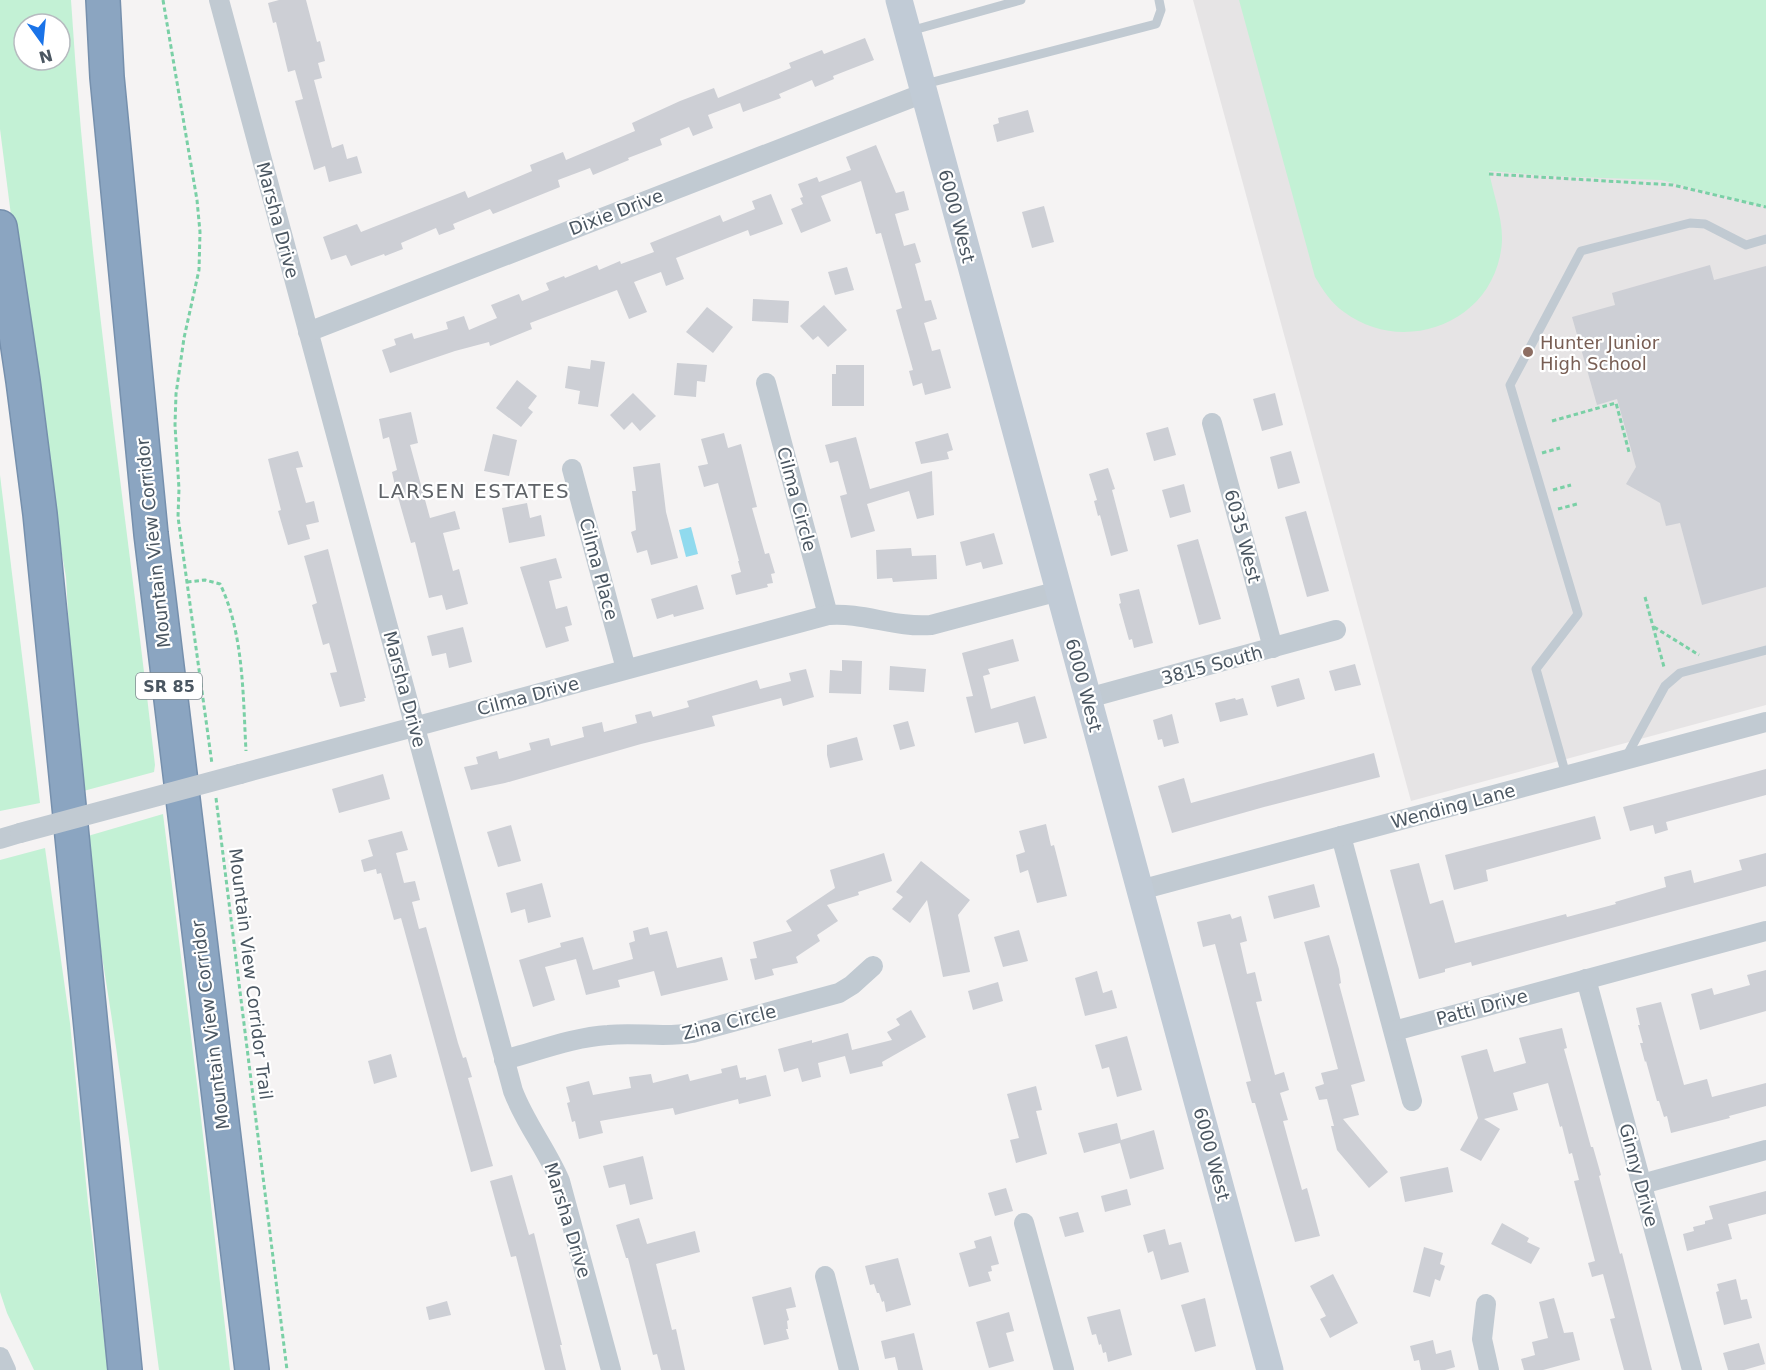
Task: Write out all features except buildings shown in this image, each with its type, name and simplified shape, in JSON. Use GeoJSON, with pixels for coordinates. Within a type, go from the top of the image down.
{"type":"FeatureCollection","features":[{"type":"Feature","properties":{"kind":"highway","name":"Mountain View Corridor"},"geometry":{"type":"LineString","coordinates":[[103,0],[107,77],[150,534],[252,1370]]}},
{"type":"Feature","properties":{"kind":"highway"},"geometry":{"type":"LineString","coordinates":[[0,227],[40,514],[125,1370]]}},
{"type":"Feature","properties":{"kind":"street","name":"Marsha Drive"},"geometry":{"type":"LineString","coordinates":[[219,0],[504,1060],[517,1102],[560,1181],[611,1370]]}},
{"type":"Feature","properties":{"kind":"street","name":"6000 West"},"geometry":{"type":"LineString","coordinates":[[898,0],[1270,1370]]}},
{"type":"Feature","properties":{"kind":"street","name":"Dixie Drive"},"geometry":{"type":"LineString","coordinates":[[308,332],[922,89]]}},
{"type":"Feature","properties":{"kind":"street","name":"Cilma Circle"},"geometry":{"type":"LineString","coordinates":[[766,383],[828,615]]}},
{"type":"Feature","properties":{"kind":"street","name":"6035 West"},"geometry":{"type":"LineString","coordinates":[[1212,423],[1273,648]]}},
{"type":"Feature","properties":{"kind":"street","name":"Cilma Place"},"geometry":{"type":"LineString","coordinates":[[572,469],[626,669]]}},
{"type":"Feature","properties":{"kind":"street","name":"Cilma Drive"},"geometry":{"type":"LineString","coordinates":[[0,839],[828,615],[852,615],[909,626],[931,625],[1059,591]]}},
{"type":"Feature","properties":{"kind":"street","name":"3815 South"},"geometry":{"type":"LineString","coordinates":[[1088,698],[1336,630]]}},
{"type":"Feature","properties":{"kind":"street","name":"Wending Lane"},"geometry":{"type":"LineString","coordinates":[[1140,890],[1766,722]]}},
{"type":"Feature","properties":{"kind":"street"},"geometry":{"type":"LineString","coordinates":[[1341,836],[1412,1101]]}},
{"type":"Feature","properties":{"kind":"street","name":"Patti Drive"},"geometry":{"type":"LineString","coordinates":[[1394,1031],[1766,931]]}},
{"type":"Feature","properties":{"kind":"street","name":"Zina Circle"},"geometry":{"type":"LineString","coordinates":[[504,1060],[609,1035],[669,1036],[692,1033],[839,993],[852,985],[873,966]]}},
{"type":"Feature","properties":{"kind":"street","name":"Ginny Drive"},"geometry":{"type":"LineString","coordinates":[[1586,979],[1692,1370]]}},
{"type":"Feature","properties":{"kind":"street"},"geometry":{"type":"LineString","coordinates":[[1642,1184],[1766,1150]]}},
{"type":"Feature","properties":{"kind":"street"},"geometry":{"type":"LineString","coordinates":[[1024,1223],[1064,1370]]}},
{"type":"Feature","properties":{"kind":"street"},"geometry":{"type":"LineString","coordinates":[[825,1276],[849,1370]]}},
{"type":"Feature","properties":{"kind":"street"},"geometry":{"type":"LineString","coordinates":[[1486,1304],[1482,1338],[1489,1370]]}},
{"type":"Feature","properties":{"kind":"street"},"geometry":{"type":"LineString","coordinates":[[0,1357],[6,1370]]}},
{"type":"Feature","properties":{"kind":"lane"},"geometry":{"type":"LineString","coordinates":[[907,32],[1021,0]]}},
{"type":"Feature","properties":{"kind":"lane"},"geometry":{"type":"LineString","coordinates":[[922,89],[1156,24],[1161,10],[1159,0]]}},
{"type":"Feature","properties":{"kind":"lane"},"geometry":{"type":"LineString","coordinates":[[1566,775],[1536,669],[1578,615],[1510,385],[1581,251],[1690,223],[1705,224],[1746,245],[1766,239]]}},
{"type":"Feature","properties":{"kind":"lane"},"geometry":{"type":"LineString","coordinates":[[1624,760],[1671,679],[1680,673],[1766,650]]}},
{"type":"Feature","properties":{"kind":"path"},"geometry":{"type":"LineString","coordinates":[[163,0],[201,232],[199,270],[184,338],[176,404],[178,517],[212,770]]}},
{"type":"Feature","properties":{"kind":"path"},"geometry":{"type":"LineString","coordinates":[[1489,174],[1673,185],[1766,207]]}},
{"type":"Feature","properties":{"kind":"path"},"geometry":{"type":"LineString","coordinates":[[1552,421],[1616,403],[1629,452]]}},
{"type":"Feature","properties":{"kind":"path"},"geometry":{"type":"LineString","coordinates":[[1531,456],[1560,448]]}},
{"type":"Feature","properties":{"kind":"path"},"geometry":{"type":"LineString","coordinates":[[1542,493],[1571,485]]}},
{"type":"Feature","properties":{"kind":"path"},"geometry":{"type":"LineString","coordinates":[[1548,512],[1577,504]]}},
{"type":"Feature","properties":{"kind":"path"},"geometry":{"type":"LineString","coordinates":[[187,582],[205,580],[220,584],[230,607],[241,672],[246,751]]}},
{"type":"Feature","properties":{"kind":"path"},"geometry":{"type":"LineString","coordinates":[[1645,597],[1664,668]]}},
{"type":"Feature","properties":{"kind":"path"},"geometry":{"type":"LineString","coordinates":[[1653,626],[1701,656]]}},
{"type":"Feature","properties":{"kind":"path","name":"Mountain View Corridor Trail"},"geometry":{"type":"LineString","coordinates":[[215,793],[287,1370]]}},
{"type":"Feature","properties":{"kind":"shaded area","name":"Hunter Junior High School"},"geometry":{"type":"Polygon","coordinates":[[[1193,0],[1766,0],[1766,705],[1411,801],[1193,0]]]}},
{"type":"Feature","properties":{"kind":"green space"},"geometry":{"type":"Polygon","coordinates":[[[0,0],[71,0],[72,12],[12,12],[12,72],[72,72],[72,14],[97,287],[155,765],[154,772],[76,793],[76,754],[66,577],[33,388],[0,129],[0,0]]]}},
{"type":"Feature","properties":{"kind":"green space"},"geometry":{"type":"Polygon","coordinates":[[[1239,0],[1766,0],[1766,207],[1661,180],[1549,176],[1489,171],[1501,224],[1502,245],[1491,281],[1477,301],[1459,316],[1437,326],[1414,331],[1390,331],[1366,325],[1335,305],[1315,277],[1239,0]]]}},
{"type":"Feature","properties":{"kind":"green space"},"geometry":{"type":"Polygon","coordinates":[[[0,475],[40,803],[0,811],[0,475]]]}},
{"type":"Feature","properties":{"kind":"green space"},"geometry":{"type":"Polygon","coordinates":[[[163,814],[230,1370],[159,1370],[115,1037],[81,838],[163,814]]]}},
{"type":"Feature","properties":{"kind":"green space"},"geometry":{"type":"Polygon","coordinates":[[[45,848],[70,1023],[108,1370],[34,1370],[7,1313],[0,1292],[0,860],[45,848]]]}},
{"type":"Feature","properties":{"kind":"water"},"geometry":{"type":"Polygon","coordinates":[[[691,527],[698,554],[686,557],[679,530],[691,527]]]}},
{"type":"Feature","properties":{"kind":"place","name":"Hunter Junior High School"},"geometry":{"type":"Point","coordinates":[1528,352]}},
{"type":"Feature","properties":{"kind":"district","name":"LARSEN ESTATES"},"geometry":{"type":"Point","coordinates":[474,491]}}]}
